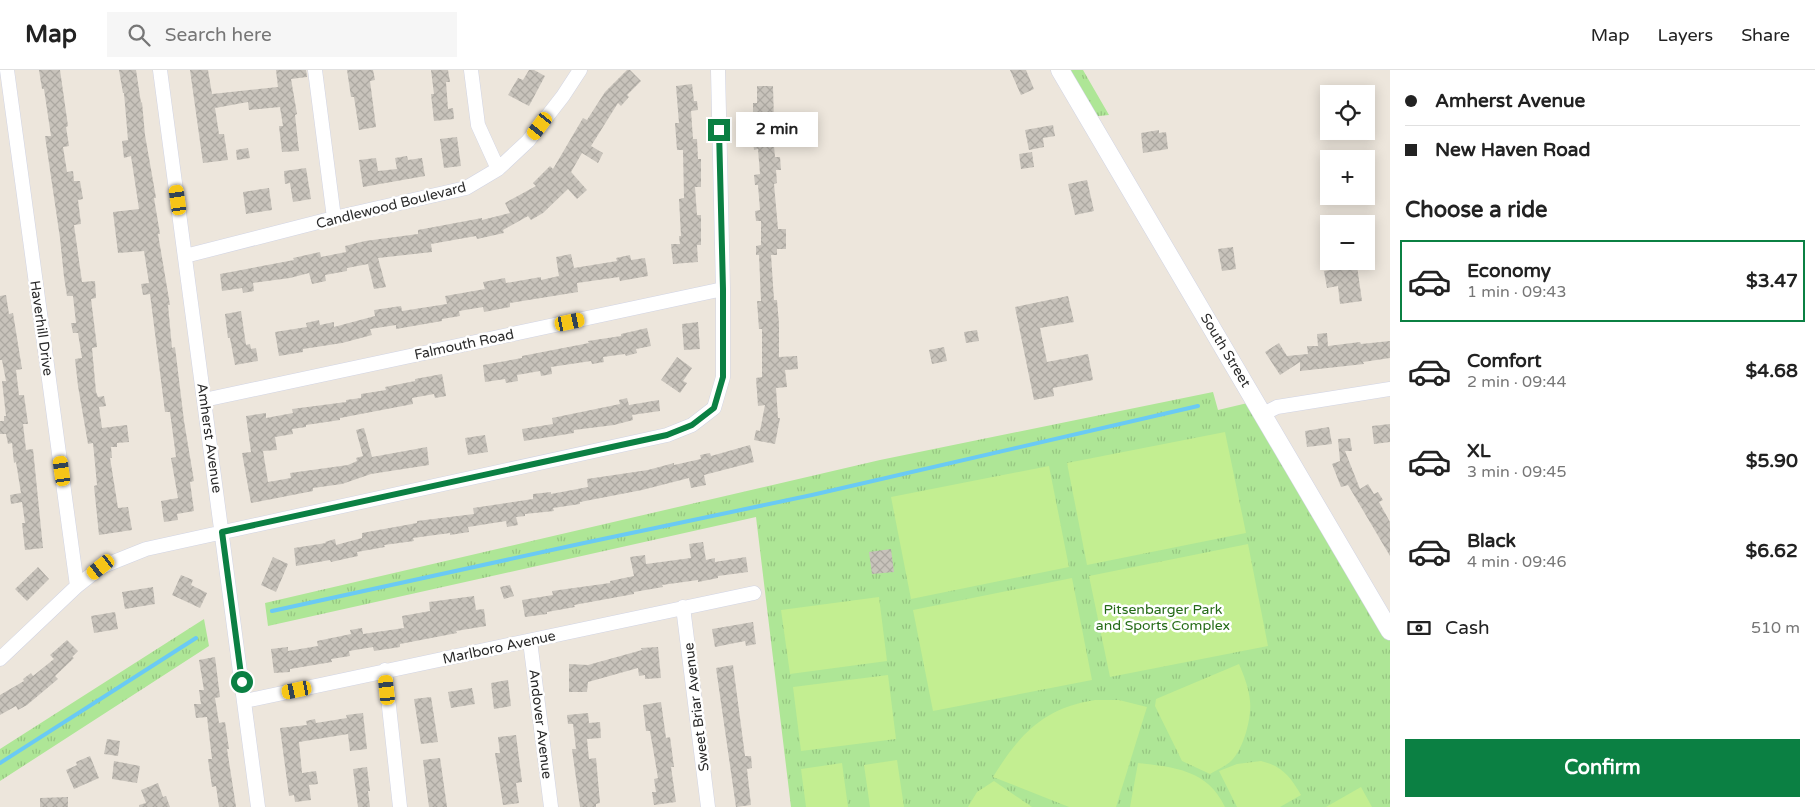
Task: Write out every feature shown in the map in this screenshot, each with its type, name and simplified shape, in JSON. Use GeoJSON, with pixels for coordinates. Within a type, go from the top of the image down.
{"type":"FeatureCollection","features":[{"type":"Feature","properties":{"kind":"street","name":"Haverhill Drive"},"geometry":{"type":"LineString","coordinates":[[7,70],[77,586]]}},
{"type":"Feature","properties":{"kind":"street","name":"Amherst Avenue"},"geometry":{"type":"LineString","coordinates":[[160,70],[258,807]]}},
{"type":"Feature","properties":{"kind":"street"},"geometry":{"type":"LineString","coordinates":[[315,70],[334,218]]}},
{"type":"Feature","properties":{"kind":"street"},"geometry":{"type":"LineString","coordinates":[[471,70],[478,125],[498,169]]}},
{"type":"Feature","properties":{"kind":"street","name":"Candlewood Boulevard"},"geometry":{"type":"LineString","coordinates":[[185,256],[334,218],[466,188],[498,169],[528,141],[563,96],[580,70]]}},
{"type":"Feature","properties":{"kind":"street"},"geometry":{"type":"LineString","coordinates":[[0,659],[77,586],[101,567],[146,549],[667,435],[692,425],[714,408],[723,377],[718,70]]}},
{"type":"Feature","properties":{"kind":"street","name":"South Street"},"geometry":{"type":"LineString","coordinates":[[1060,70],[1390,631]]}},
{"type":"Feature","properties":{"kind":"street","name":"Falmouth Road"},"geometry":{"type":"LineString","coordinates":[[204,400],[723,289]]}},
{"type":"Feature","properties":{"kind":"street"},"geometry":{"type":"LineString","coordinates":[[1263,414],[1277,407],[1390,389]]}},
{"type":"Feature","properties":{"kind":"street","name":"Marlboro Avenue"},"geometry":{"type":"LineString","coordinates":[[245,701],[754,593]]}},
{"type":"Feature","properties":{"kind":"street","name":"Sweet Briar Avenue"},"geometry":{"type":"LineString","coordinates":[[683,607],[708,807]]}},
{"type":"Feature","properties":{"kind":"street","name":"Andover Avenue"},"geometry":{"type":"LineString","coordinates":[[530,641],[551,807]]}},
{"type":"Feature","properties":{"kind":"street"},"geometry":{"type":"LineString","coordinates":[[385,670],[400,807]]}},
{"type":"Feature","properties":{"kind":"green space"},"geometry":{"type":"Polygon","coordinates":[[[1060,70],[1083,70],[1109,115],[1088,117],[1060,70]]]}},
{"type":"Feature","properties":{"kind":"green space","name":"Pitsenbarger Park and Sports Complex"},"geometry":{"type":"Polygon","coordinates":[[[1213,392],[1218,410],[1256,401],[1390,631],[1390,807],[791,807],[756,517],[268,626],[265,603],[880,460],[1213,392]]]}},
{"type":"Feature","properties":{"kind":"green space"},"geometry":{"type":"Polygon","coordinates":[[[1225,432],[1246,533],[1087,565],[1067,463],[1225,432]]]}},
{"type":"Feature","properties":{"kind":"green space"},"geometry":{"type":"Polygon","coordinates":[[[1049,466],[1069,567],[911,599],[891,497],[1049,466]]]}},
{"type":"Feature","properties":{"kind":"green space"},"geometry":{"type":"Polygon","coordinates":[[[1248,544],[1268,646],[1110,677],[1089,576],[1248,544]]]}},
{"type":"Feature","properties":{"kind":"green space"},"geometry":{"type":"Polygon","coordinates":[[[1072,578],[1092,680],[933,711],[913,610],[1072,578]]]}},
{"type":"Feature","properties":{"kind":"green space"},"geometry":{"type":"Polygon","coordinates":[[[879,597],[887,661],[790,674],[781,610],[879,597]]]}},
{"type":"Feature","properties":{"kind":"green space"},"geometry":{"type":"Polygon","coordinates":[[[204,619],[209,646],[0,781],[0,749],[204,619]]]}},
{"type":"Feature","properties":{"kind":"green space"},"geometry":{"type":"Polygon","coordinates":[[[1239,664],[1249,696],[1250,716],[1246,734],[1235,757],[1228,764],[1210,774],[1182,761],[1155,706],[1156,699],[1239,664]]]}},
{"type":"Feature","properties":{"kind":"green space"},"geometry":{"type":"Polygon","coordinates":[[[888,675],[896,739],[801,751],[793,687],[888,675]]]}},
{"type":"Feature","properties":{"kind":"green space"},"geometry":{"type":"Polygon","coordinates":[[[1095,700],[1119,700],[1147,707],[1116,807],[1069,807],[993,777],[1013,748],[1034,726],[1061,710],[1095,700]]]}},
{"type":"Feature","properties":{"kind":"green space"},"geometry":{"type":"Polygon","coordinates":[[[897,760],[904,807],[870,807],[864,765],[897,760]]]}},
{"type":"Feature","properties":{"kind":"green space"},"geometry":{"type":"Polygon","coordinates":[[[1261,761],[1275,766],[1285,773],[1301,795],[1280,807],[1237,807],[1219,771],[1237,764],[1261,761]]]}},
{"type":"Feature","properties":{"kind":"green space"},"geometry":{"type":"Polygon","coordinates":[[[842,763],[848,807],[806,807],[801,769],[842,763]]]}},
{"type":"Feature","properties":{"kind":"green space"},"geometry":{"type":"Polygon","coordinates":[[[1138,763],[1177,769],[1199,778],[1218,795],[1225,807],[1130,807],[1138,763]]]}},
{"type":"Feature","properties":{"kind":"green space"},"geometry":{"type":"Polygon","coordinates":[[[994,781],[1032,807],[968,807],[977,792],[994,781]]]}},
{"type":"Feature","properties":{"kind":"green space"},"geometry":{"type":"Polygon","coordinates":[[[1361,787],[1372,807],[1326,807],[1361,787]]]}},
{"type":"Feature","properties":{"kind":"building"},"geometry":{"type":"Polygon","coordinates":[[[39,70],[60,70],[68,126],[66,127],[69,146],[63,147],[67,172],[73,171],[74,181],[80,181],[83,199],[78,200],[81,224],[74,225],[82,282],[95,281],[96,298],[91,299],[97,347],[92,348],[96,392],[98,397],[104,396],[106,406],[99,407],[102,428],[127,425],[129,442],[117,443],[117,447],[111,447],[112,458],[110,458],[118,508],[128,507],[132,530],[99,535],[94,486],[97,485],[93,443],[88,444],[78,386],[75,359],[82,358],[78,333],[73,333],[71,323],[76,323],[73,296],[67,296],[64,277],[45,136],[51,136],[44,89],[42,89],[39,70]]]}},
{"type":"Feature","properties":{"kind":"building"},"geometry":{"type":"Polygon","coordinates":[[[119,70],[136,70],[142,102],[145,135],[156,198],[154,198],[160,234],[158,234],[170,305],[168,305],[172,348],[175,347],[194,481],[190,482],[194,511],[177,514],[178,520],[164,522],[161,501],[178,498],[171,458],[176,457],[170,412],[165,412],[150,294],[143,295],[141,284],[149,283],[144,251],[118,253],[113,212],[139,209],[131,156],[124,158],[122,141],[128,140],[124,93],[119,70]]]}},
{"type":"Feature","properties":{"kind":"building"},"geometry":{"type":"Polygon","coordinates":[[[190,70],[208,70],[212,94],[278,87],[276,70],[306,70],[307,77],[291,79],[297,114],[295,115],[299,151],[282,152],[279,126],[283,126],[280,107],[249,110],[248,102],[215,108],[219,134],[224,134],[228,160],[203,163],[190,70]]]}},
{"type":"Feature","properties":{"kind":"building"},"geometry":{"type":"Polygon","coordinates":[[[347,70],[373,70],[375,80],[370,81],[376,127],[359,130],[354,97],[351,97],[347,70]]]}},
{"type":"Feature","properties":{"kind":"building"},"geometry":{"type":"Polygon","coordinates":[[[431,70],[448,70],[450,82],[446,82],[448,109],[453,108],[454,119],[434,121],[431,94],[434,94],[431,70]]]}},
{"type":"Feature","properties":{"kind":"building"},"geometry":{"type":"Polygon","coordinates":[[[529,70],[534,70],[545,76],[529,106],[508,95],[518,78],[523,80],[529,70]]]}},
{"type":"Feature","properties":{"kind":"building"},"geometry":{"type":"Polygon","coordinates":[[[627,70],[630,70],[641,81],[627,95],[629,97],[621,106],[618,103],[591,146],[603,153],[598,163],[582,153],[571,172],[587,190],[577,199],[568,189],[543,213],[531,220],[528,216],[503,230],[504,233],[477,239],[476,236],[431,244],[432,252],[378,258],[386,287],[374,289],[368,264],[347,268],[347,271],[325,275],[326,281],[312,284],[309,273],[290,278],[253,283],[254,291],[243,293],[242,288],[222,291],[220,274],[294,260],[293,258],[320,252],[321,257],[346,252],[345,246],[365,241],[418,234],[418,230],[482,218],[482,220],[510,213],[505,203],[536,186],[533,183],[550,166],[553,169],[583,118],[587,120],[605,92],[627,70]]]}},
{"type":"Feature","properties":{"kind":"building"},"geometry":{"type":"Polygon","coordinates":[[[1010,70],[1026,70],[1034,89],[1021,95],[1010,70]]]}},
{"type":"Feature","properties":{"kind":"building"},"geometry":{"type":"Polygon","coordinates":[[[692,84],[694,101],[697,101],[698,110],[691,111],[693,139],[697,139],[698,159],[701,159],[701,187],[695,187],[697,215],[701,215],[701,245],[697,245],[698,262],[673,264],[671,244],[680,244],[679,199],[684,198],[683,150],[677,150],[675,123],[679,123],[676,86],[692,84]]]}},
{"type":"Feature","properties":{"kind":"building"},"geometry":{"type":"Polygon","coordinates":[[[757,86],[773,86],[774,122],[778,121],[779,134],[773,135],[775,157],[780,157],[781,170],[776,170],[777,183],[774,184],[778,229],[786,229],[786,249],[777,249],[777,255],[771,255],[774,300],[777,300],[779,324],[779,357],[797,356],[798,369],[785,370],[787,387],[776,388],[778,418],[780,418],[775,444],[754,440],[756,430],[760,431],[765,405],[758,406],[756,378],[762,377],[762,329],[759,329],[757,301],[761,301],[759,255],[756,255],[756,246],[761,245],[761,221],[756,221],[755,211],[760,210],[758,185],[755,185],[754,175],[760,174],[758,149],[754,150],[753,139],[759,139],[756,113],[753,113],[753,103],[757,103],[757,86]]]}},
{"type":"Feature","properties":{"kind":"building"},"geometry":{"type":"Polygon","coordinates":[[[1053,125],[1055,136],[1043,138],[1044,147],[1029,150],[1025,130],[1053,125]]]}},
{"type":"Feature","properties":{"kind":"building"},"geometry":{"type":"Polygon","coordinates":[[[1159,130],[1159,133],[1166,132],[1168,149],[1143,153],[1141,133],[1159,130]]]}},
{"type":"Feature","properties":{"kind":"building"},"geometry":{"type":"Polygon","coordinates":[[[457,137],[461,166],[444,168],[440,139],[457,137]]]}},
{"type":"Feature","properties":{"kind":"building"},"geometry":{"type":"Polygon","coordinates":[[[248,148],[250,158],[237,160],[236,150],[248,148]]]}},
{"type":"Feature","properties":{"kind":"building"},"geometry":{"type":"Polygon","coordinates":[[[1032,152],[1034,167],[1021,169],[1019,154],[1032,152]]]}},
{"type":"Feature","properties":{"kind":"building"},"geometry":{"type":"Polygon","coordinates":[[[407,156],[408,160],[422,158],[425,176],[363,187],[359,160],[376,158],[378,171],[397,169],[395,158],[407,156]]]}},
{"type":"Feature","properties":{"kind":"building"},"geometry":{"type":"Polygon","coordinates":[[[306,168],[311,199],[293,202],[290,183],[285,184],[284,171],[306,168]]]}},
{"type":"Feature","properties":{"kind":"building"},"geometry":{"type":"Polygon","coordinates":[[[1087,180],[1094,211],[1075,215],[1068,184],[1087,180]]]}},
{"type":"Feature","properties":{"kind":"building"},"geometry":{"type":"Polygon","coordinates":[[[269,188],[272,210],[246,214],[243,192],[269,188]]]}},
{"type":"Feature","properties":{"kind":"building"},"geometry":{"type":"Polygon","coordinates":[[[1233,247],[1236,269],[1222,271],[1218,249],[1233,247]]]}},
{"type":"Feature","properties":{"kind":"building"},"geometry":{"type":"Polygon","coordinates":[[[571,254],[574,268],[617,261],[616,258],[630,255],[631,260],[645,258],[648,276],[620,281],[619,277],[577,283],[578,292],[510,303],[510,307],[484,312],[483,307],[459,311],[460,316],[442,319],[442,321],[396,329],[396,325],[370,329],[372,335],[342,343],[303,349],[303,352],[279,356],[275,332],[307,327],[306,323],[319,320],[320,325],[334,322],[334,327],[375,316],[374,310],[401,306],[402,311],[447,304],[445,296],[485,289],[483,282],[505,278],[506,283],[541,277],[541,280],[559,276],[556,257],[571,254]]]}},
{"type":"Feature","properties":{"kind":"building"},"geometry":{"type":"Polygon","coordinates":[[[1358,270],[1362,301],[1340,304],[1338,286],[1327,288],[1324,271],[1358,270]]]}},
{"type":"Feature","properties":{"kind":"building"},"geometry":{"type":"Polygon","coordinates":[[[6,295],[9,314],[13,313],[22,369],[16,370],[19,395],[24,395],[28,424],[23,424],[26,450],[33,449],[43,548],[25,550],[22,523],[25,523],[22,502],[11,504],[10,495],[21,493],[16,462],[14,463],[12,443],[8,444],[6,434],[0,434],[0,421],[4,421],[4,416],[6,416],[2,381],[6,381],[2,360],[0,360],[0,296],[6,295]]]}},
{"type":"Feature","properties":{"kind":"building"},"geometry":{"type":"Polygon","coordinates":[[[1068,296],[1074,322],[1040,328],[1047,362],[1088,354],[1093,380],[1053,388],[1054,396],[1034,400],[1015,307],[1068,296]]]}},
{"type":"Feature","properties":{"kind":"building"},"geometry":{"type":"Polygon","coordinates":[[[241,311],[246,345],[250,344],[251,349],[256,348],[258,361],[235,365],[230,338],[228,338],[225,314],[241,311]]]}},
{"type":"Feature","properties":{"kind":"building"},"geometry":{"type":"Polygon","coordinates":[[[698,322],[700,349],[684,350],[682,324],[698,322]]]}},
{"type":"Feature","properties":{"kind":"building"},"geometry":{"type":"Polygon","coordinates":[[[647,328],[651,346],[636,349],[637,353],[626,356],[625,354],[603,357],[604,362],[592,364],[591,361],[551,367],[552,374],[541,376],[540,371],[517,375],[518,381],[506,383],[505,379],[485,382],[483,365],[589,343],[588,341],[621,336],[621,334],[647,328]]]}},
{"type":"Feature","properties":{"kind":"building"},"geometry":{"type":"Polygon","coordinates":[[[977,330],[979,341],[966,343],[964,332],[977,330]]]}},
{"type":"Feature","properties":{"kind":"building"},"geometry":{"type":"Polygon","coordinates":[[[1327,333],[1328,346],[1390,341],[1390,358],[1363,362],[1364,364],[1300,371],[1300,362],[1280,375],[1265,352],[1279,343],[1287,356],[1308,354],[1307,346],[1318,346],[1317,334],[1327,333]]]}},
{"type":"Feature","properties":{"kind":"building"},"geometry":{"type":"Polygon","coordinates":[[[944,347],[947,361],[932,364],[929,350],[944,347]]]}},
{"type":"Feature","properties":{"kind":"building"},"geometry":{"type":"Polygon","coordinates":[[[677,357],[692,368],[683,381],[687,383],[680,393],[661,380],[677,357]]]}},
{"type":"Feature","properties":{"kind":"building"},"geometry":{"type":"Polygon","coordinates":[[[442,374],[446,396],[435,398],[434,394],[412,398],[413,404],[292,429],[293,434],[275,437],[277,450],[263,451],[268,482],[291,478],[290,473],[348,465],[357,461],[356,458],[363,456],[356,430],[364,428],[372,457],[427,447],[429,465],[371,474],[342,484],[313,488],[313,491],[251,503],[242,453],[251,452],[246,416],[266,413],[266,418],[293,413],[292,409],[346,402],[346,400],[361,398],[361,394],[386,390],[385,387],[442,374]]]}},
{"type":"Feature","properties":{"kind":"building"},"geometry":{"type":"Polygon","coordinates":[[[627,398],[629,405],[659,400],[660,411],[632,415],[633,420],[614,425],[574,430],[574,433],[524,441],[522,429],[553,424],[552,418],[620,404],[619,400],[627,398]]]}},
{"type":"Feature","properties":{"kind":"building"},"geometry":{"type":"Polygon","coordinates":[[[1390,424],[1390,442],[1374,444],[1372,426],[1390,424]]]}},
{"type":"Feature","properties":{"kind":"building"},"geometry":{"type":"Polygon","coordinates":[[[1329,427],[1332,444],[1307,447],[1305,431],[1329,427]]]}},
{"type":"Feature","properties":{"kind":"building"},"geometry":{"type":"Polygon","coordinates":[[[485,435],[488,452],[468,455],[465,438],[485,435]]]}},
{"type":"Feature","properties":{"kind":"building"},"geometry":{"type":"Polygon","coordinates":[[[1350,438],[1352,451],[1345,451],[1360,489],[1368,484],[1374,494],[1378,492],[1383,500],[1379,502],[1390,522],[1390,556],[1348,485],[1341,487],[1332,464],[1340,461],[1338,439],[1350,438]]]}},
{"type":"Feature","properties":{"kind":"building"},"geometry":{"type":"Polygon","coordinates":[[[750,445],[754,462],[704,475],[706,485],[691,488],[689,478],[642,490],[580,502],[580,504],[553,508],[554,511],[525,514],[525,516],[516,517],[518,525],[507,527],[506,521],[468,527],[469,532],[413,538],[414,541],[384,545],[385,547],[357,552],[358,556],[331,562],[330,560],[296,566],[294,548],[326,543],[335,539],[336,545],[362,538],[362,533],[417,523],[417,521],[474,514],[473,508],[533,499],[533,494],[551,492],[551,494],[588,487],[587,479],[648,470],[674,463],[674,465],[701,459],[700,455],[710,453],[711,456],[750,445]]]}},
{"type":"Feature","properties":{"kind":"building"},"geometry":{"type":"Polygon","coordinates":[[[703,542],[706,560],[715,558],[715,562],[746,557],[748,572],[718,576],[718,578],[698,582],[698,580],[662,585],[663,587],[634,592],[634,594],[574,605],[575,607],[547,612],[547,614],[525,617],[522,600],[553,595],[552,591],[610,583],[610,581],[634,576],[630,557],[645,555],[646,564],[691,558],[689,544],[703,542]]]}},
{"type":"Feature","properties":{"kind":"building"},"geometry":{"type":"Polygon","coordinates":[[[891,549],[894,572],[872,574],[869,552],[891,549]]]}},
{"type":"Feature","properties":{"kind":"building"},"geometry":{"type":"Polygon","coordinates":[[[273,557],[288,564],[276,592],[261,585],[273,557]]]}},
{"type":"Feature","properties":{"kind":"building"},"geometry":{"type":"Polygon","coordinates":[[[38,567],[49,579],[27,601],[15,589],[38,567]]]}},
{"type":"Feature","properties":{"kind":"building"},"geometry":{"type":"Polygon","coordinates":[[[181,575],[193,580],[191,585],[207,593],[200,608],[172,595],[181,575]]]}},
{"type":"Feature","properties":{"kind":"building"},"geometry":{"type":"Polygon","coordinates":[[[510,585],[514,596],[504,599],[500,587],[510,585]]]}},
{"type":"Feature","properties":{"kind":"building"},"geometry":{"type":"Polygon","coordinates":[[[153,587],[155,604],[125,609],[122,592],[153,587]]]}},
{"type":"Feature","properties":{"kind":"building"},"geometry":{"type":"Polygon","coordinates":[[[474,596],[476,610],[484,609],[486,626],[400,644],[400,647],[374,651],[373,647],[349,651],[350,656],[331,659],[332,662],[290,669],[290,672],[274,673],[271,649],[288,647],[288,651],[318,646],[317,641],[351,634],[350,630],[362,628],[363,634],[404,628],[402,616],[430,611],[429,602],[474,596]]]}},
{"type":"Feature","properties":{"kind":"building"},"geometry":{"type":"Polygon","coordinates":[[[115,612],[118,629],[94,633],[91,616],[115,612]]]}},
{"type":"Feature","properties":{"kind":"building"},"geometry":{"type":"Polygon","coordinates":[[[753,622],[756,644],[746,646],[745,641],[715,647],[712,629],[753,622]]]}},
{"type":"Feature","properties":{"kind":"building"},"geometry":{"type":"Polygon","coordinates":[[[67,640],[78,651],[72,657],[74,658],[55,676],[58,679],[27,705],[18,710],[16,706],[0,715],[0,695],[24,681],[23,679],[31,673],[33,676],[54,659],[50,655],[67,640]]]}},
{"type":"Feature","properties":{"kind":"building"},"geometry":{"type":"Polygon","coordinates":[[[658,647],[661,678],[645,679],[645,675],[639,676],[638,668],[588,682],[587,692],[569,692],[569,664],[588,665],[642,650],[641,648],[658,647]]]}},
{"type":"Feature","properties":{"kind":"building"},"geometry":{"type":"Polygon","coordinates":[[[215,657],[220,697],[215,698],[219,723],[225,722],[236,807],[219,807],[216,786],[212,787],[208,759],[212,759],[207,717],[196,718],[194,704],[201,704],[199,690],[204,690],[199,660],[215,657]]]}},
{"type":"Feature","properties":{"kind":"building"},"geometry":{"type":"Polygon","coordinates":[[[733,665],[745,756],[751,756],[752,768],[747,769],[751,805],[736,807],[716,668],[733,665]]]}},
{"type":"Feature","properties":{"kind":"building"},"geometry":{"type":"Polygon","coordinates":[[[508,680],[511,706],[494,709],[491,683],[508,680]]]}},
{"type":"Feature","properties":{"kind":"building"},"geometry":{"type":"Polygon","coordinates":[[[472,688],[475,704],[451,708],[448,692],[472,688]]]}},
{"type":"Feature","properties":{"kind":"building"},"geometry":{"type":"Polygon","coordinates":[[[431,697],[438,742],[421,744],[414,699],[431,697]]]}},
{"type":"Feature","properties":{"kind":"building"},"geometry":{"type":"Polygon","coordinates":[[[661,702],[666,738],[670,737],[674,767],[671,767],[676,802],[654,805],[652,792],[656,792],[654,779],[658,778],[650,731],[646,731],[643,705],[661,702]]]}},
{"type":"Feature","properties":{"kind":"building"},"geometry":{"type":"Polygon","coordinates":[[[363,713],[367,749],[350,751],[348,734],[299,742],[302,773],[316,771],[318,784],[309,785],[311,800],[295,802],[294,795],[289,796],[280,728],[307,725],[306,721],[315,719],[316,723],[347,718],[346,715],[363,713]]]}},
{"type":"Feature","properties":{"kind":"building"},"geometry":{"type":"Polygon","coordinates":[[[588,713],[589,723],[600,722],[601,738],[587,739],[589,759],[596,758],[600,803],[596,804],[596,807],[580,807],[572,749],[576,749],[573,724],[568,724],[567,715],[588,713]]]}},
{"type":"Feature","properties":{"kind":"building"},"geometry":{"type":"Polygon","coordinates":[[[516,735],[522,782],[516,783],[519,803],[503,805],[495,753],[500,753],[498,737],[516,735]]]}},
{"type":"Feature","properties":{"kind":"building"},"geometry":{"type":"Polygon","coordinates":[[[107,739],[120,741],[118,756],[104,754],[107,739]]]}},
{"type":"Feature","properties":{"kind":"building"},"geometry":{"type":"Polygon","coordinates":[[[90,756],[99,778],[74,789],[66,770],[77,765],[76,762],[90,756]]]}},
{"type":"Feature","properties":{"kind":"building"},"geometry":{"type":"Polygon","coordinates":[[[440,758],[447,807],[429,807],[423,760],[440,758]]]}},
{"type":"Feature","properties":{"kind":"building"},"geometry":{"type":"Polygon","coordinates":[[[114,761],[140,766],[137,783],[112,779],[114,761]]]}},
{"type":"Feature","properties":{"kind":"building"},"geometry":{"type":"Polygon","coordinates":[[[367,767],[370,807],[358,807],[353,769],[367,767]]]}},
{"type":"Feature","properties":{"kind":"building"},"geometry":{"type":"Polygon","coordinates":[[[158,783],[163,797],[166,796],[170,807],[139,807],[139,805],[146,803],[141,790],[158,783]]]}},
{"type":"Feature","properties":{"kind":"building"},"geometry":{"type":"Polygon","coordinates":[[[68,797],[68,807],[40,807],[40,798],[68,797]]]}},
{"type":"Feature","properties":{"kind":"waterway"},"geometry":{"type":"LineString","coordinates":[[272,611],[812,495],[1198,406]]}},
{"type":"Feature","properties":{"kind":"waterway"},"geometry":{"type":"LineString","coordinates":[[0,763],[196,638]]}},
{"type":"Feature","properties":{"kind":"route"},"geometry":{"type":"LineString","coordinates":[[242,682],[222,532],[667,435],[692,425],[714,408],[723,377],[719,130]]}}]}
